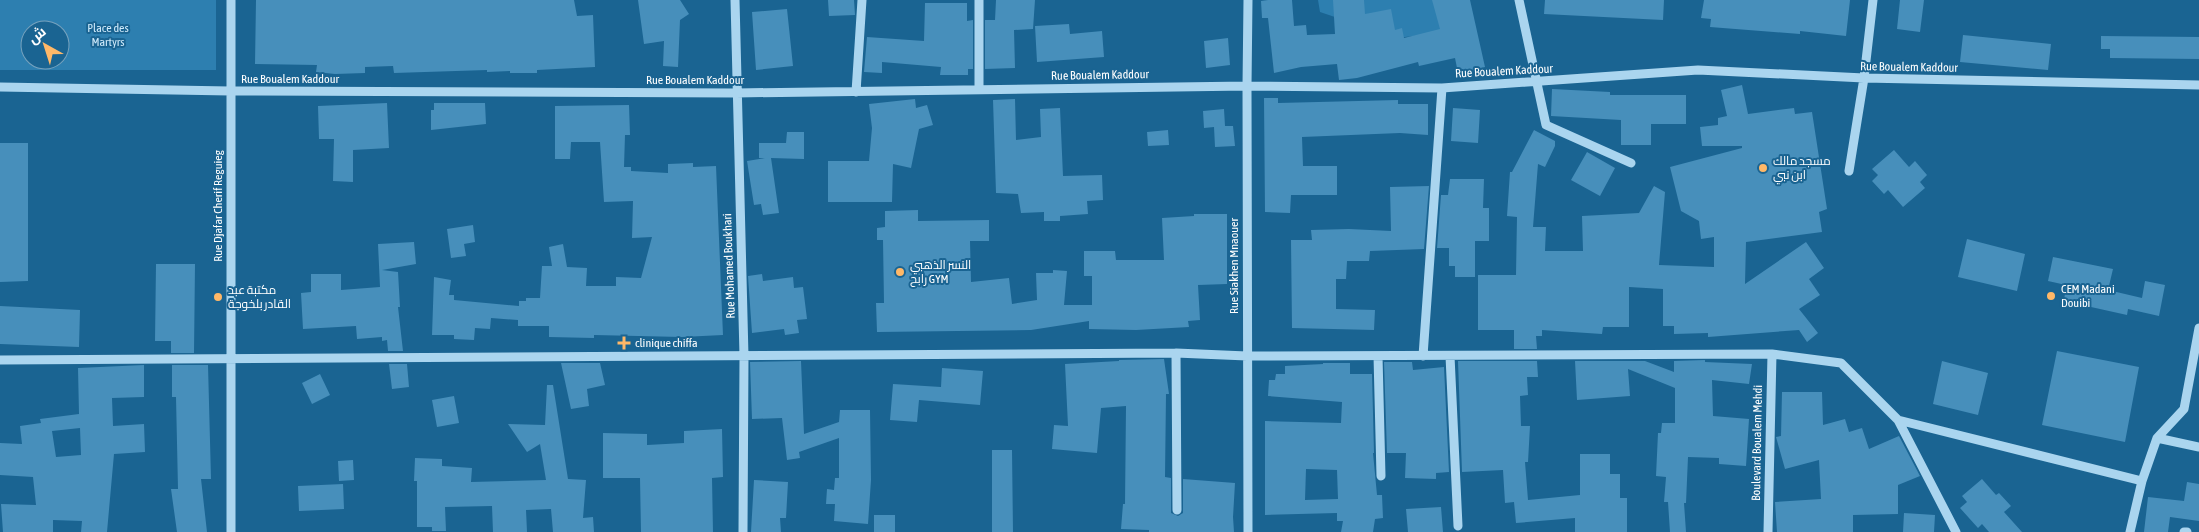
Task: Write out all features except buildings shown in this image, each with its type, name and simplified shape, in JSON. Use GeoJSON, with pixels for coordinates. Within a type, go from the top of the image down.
{"type":"FeatureCollection","features":[{"type":"Feature","properties":{"kind":"street","name":"Rue Djafar Cherif Reguieg"},"geometry":{"type":"LineString","coordinates":[[231,0],[231,532]]}},
{"type":"Feature","properties":{"kind":"street","name":"Rue Mohamed Boukhari"},"geometry":{"type":"LineString","coordinates":[[735,0],[744,356],[743,532]]}},
{"type":"Feature","properties":{"kind":"street"},"geometry":{"type":"LineString","coordinates":[[856,92],[862,0]]}},
{"type":"Feature","properties":{"kind":"street"},"geometry":{"type":"LineString","coordinates":[[979,0],[979,90]]}},
{"type":"Feature","properties":{"kind":"street","name":"Rue Siakhen Mnaouer"},"geometry":{"type":"LineString","coordinates":[[1248,0],[1246,86],[1248,532]]}},
{"type":"Feature","properties":{"kind":"street"},"geometry":{"type":"LineString","coordinates":[[1519,0],[1546,125],[1631,163]]}},
{"type":"Feature","properties":{"kind":"street"},"geometry":{"type":"LineString","coordinates":[[1849,171],[1874,0]]}},
{"type":"Feature","properties":{"kind":"street","name":"Rue Boualem Kaddour"},"geometry":{"type":"LineString","coordinates":[[0,87],[230,91],[736,93],[1246,86],[1442,88],[1698,70],[1864,78],[2199,85]]}},
{"type":"Feature","properties":{"kind":"street"},"geometry":{"type":"LineString","coordinates":[[1423,356],[1442,88]]}},
{"type":"Feature","properties":{"kind":"street"},"geometry":{"type":"LineString","coordinates":[[2130,532],[2142,481],[2157,438],[2184,408],[2199,328]]}},
{"type":"Feature","properties":{"kind":"street"},"geometry":{"type":"LineString","coordinates":[[1176,353],[1177,510]]}},
{"type":"Feature","properties":{"kind":"street"},"geometry":{"type":"LineString","coordinates":[[0,360],[1176,353],[1247,356],[1772,354],[1841,363],[1898,420],[1956,532]]}},
{"type":"Feature","properties":{"kind":"street","name":"Boulevard Boualem Mehdi"},"geometry":{"type":"LineString","coordinates":[[1768,532],[1772,354]]}},
{"type":"Feature","properties":{"kind":"street"},"geometry":{"type":"LineString","coordinates":[[1378,356],[1381,476]]}},
{"type":"Feature","properties":{"kind":"street"},"geometry":{"type":"LineString","coordinates":[[1450,356],[1458,526]]}},
{"type":"Feature","properties":{"kind":"street"},"geometry":{"type":"LineString","coordinates":[[1898,420],[2142,481]]}},
{"type":"Feature","properties":{"kind":"street"},"geometry":{"type":"LineString","coordinates":[[2157,438],[2199,447]]}},
{"type":"Feature","properties":{"kind":"green space","name":"Place des Martyrs"},"geometry":{"type":"Polygon","coordinates":[[[0,0],[216,0],[216,70],[70,70],[70,20],[20,20],[20,70],[0,70],[0,0]]]}},
{"type":"Feature","properties":{"kind":"green space"},"geometry":{"type":"Polygon","coordinates":[[[1318,0],[1440,0],[1446,32],[1397,38],[1320,12],[1318,0]]]}},
{"type":"Feature","properties":{"kind":"place","name":"مسجد مالك ابن نبي"},"geometry":{"type":"Point","coordinates":[1763,168]}},
{"type":"Feature","properties":{"kind":"place","name":"النسر الذهبي رابح GYM"},"geometry":{"type":"Point","coordinates":[900,272]}},
{"type":"Feature","properties":{"kind":"place","name":"CEM Madani Douibi"},"geometry":{"type":"Point","coordinates":[2051,296]}},
{"type":"Feature","properties":{"kind":"place","name":"مكتبة عبد القادر بلخوجة"},"geometry":{"type":"Point","coordinates":[218,297]}},
{"type":"Feature","properties":{"kind":"place","name":"clinique chiffa"},"geometry":{"type":"Point","coordinates":[624,343]}}]}
